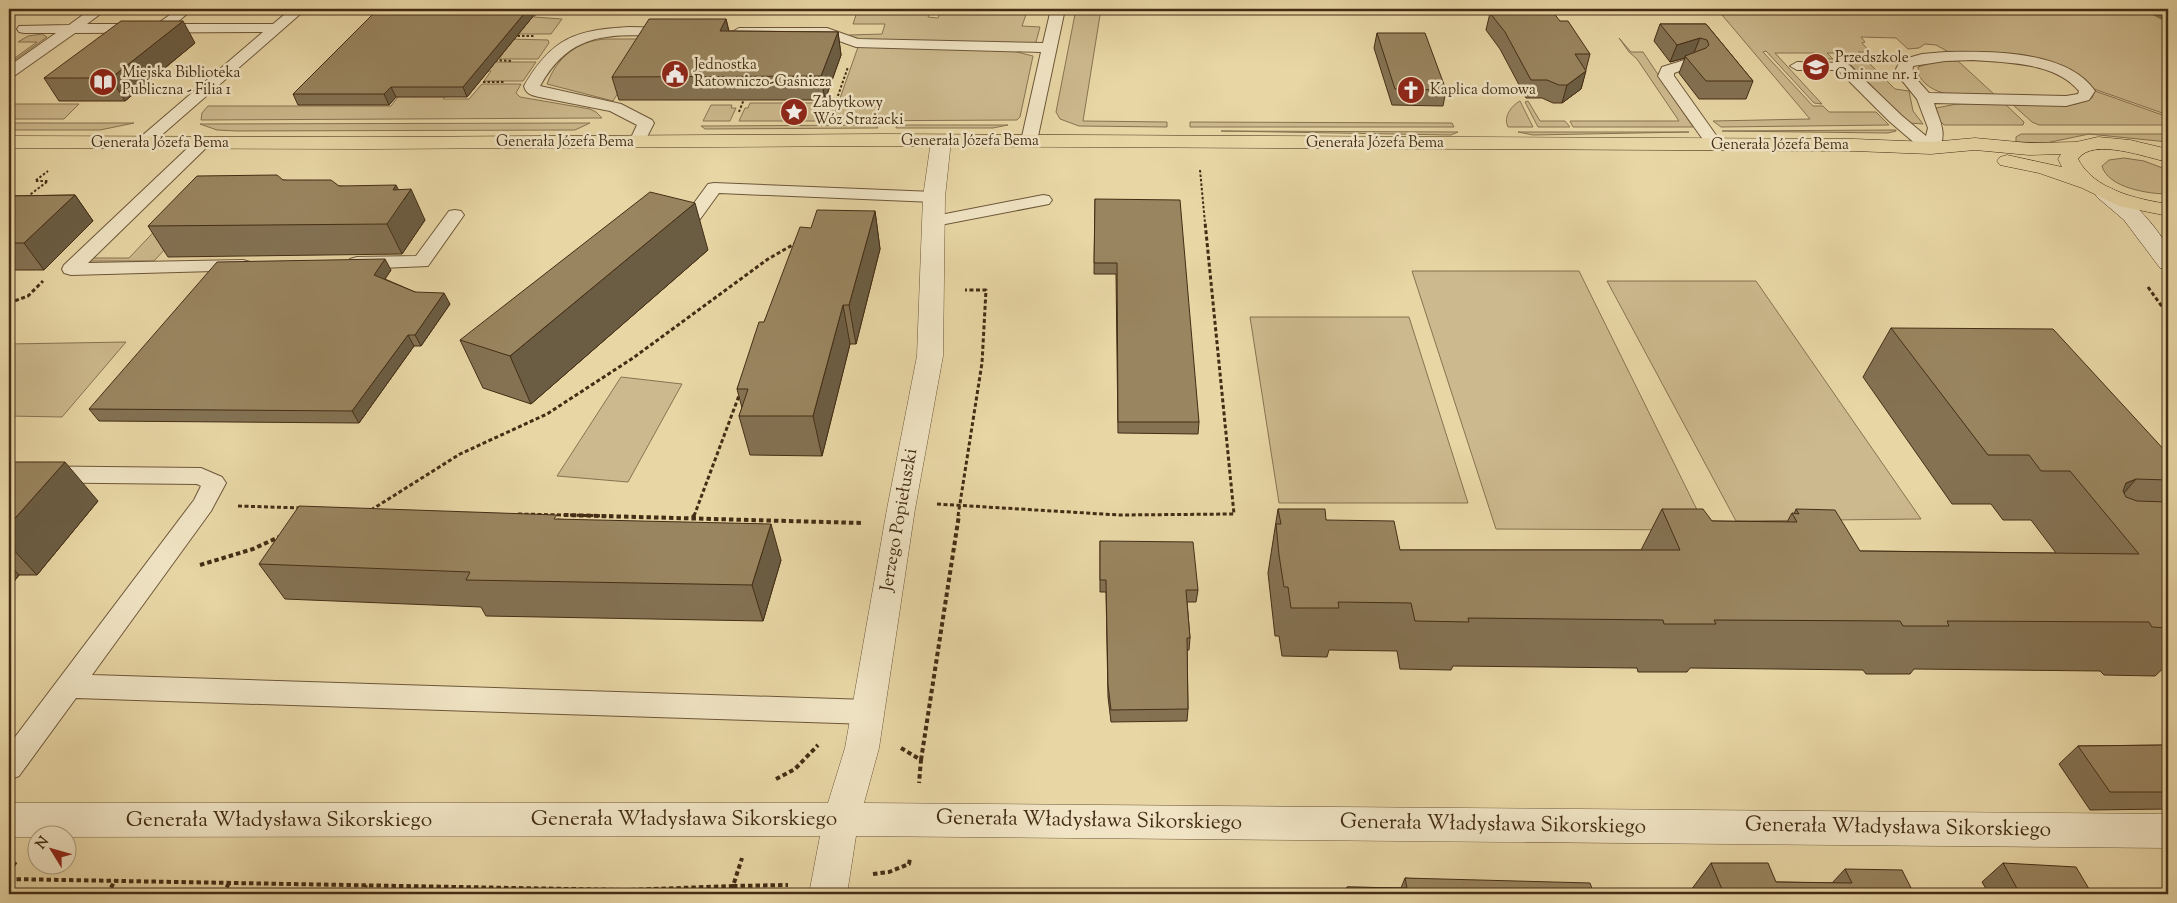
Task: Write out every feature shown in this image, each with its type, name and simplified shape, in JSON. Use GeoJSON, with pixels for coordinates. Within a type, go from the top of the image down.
{"type":"FeatureCollection","features":[{"type":"Feature","properties":{"kind":"main road","name":"Generała Józefa Bema"},"geometry":{"type":"LineString","coordinates":[[9,142],[200,144],[1029,141],[1931,148],[1975,144],[2029,149],[2076,148],[2103,144],[2141,148]]}},
{"type":"Feature","properties":{"kind":"main road","name":"Generała Józefa Bema"},"geometry":{"type":"LineString","coordinates":[[1931,148],[2031,165],[2137,204],[2168,210]]}},
{"type":"Feature","properties":{"kind":"main road"},"geometry":{"type":"LineString","coordinates":[[2076,148],[2069,155],[2069,164],[2076,174],[2097,188]]}},
{"type":"Feature","properties":{"kind":"main road"},"geometry":{"type":"LineString","coordinates":[[2141,148],[2168,148]]}},
{"type":"Feature","properties":{"kind":"main road"},"geometry":{"type":"LineString","coordinates":[[2141,148],[2168,156]]}},
{"type":"Feature","properties":{"kind":"street","name":"Jerzego Popiełuszki"},"geometry":{"type":"LineString","coordinates":[[828,894],[841,819],[862,748],[901,509],[930,356],[934,209],[941,141]]}},
{"type":"Feature","properties":{"kind":"street"},"geometry":{"type":"LineString","coordinates":[[2097,188],[2132,215],[2168,263]]}},
{"type":"Feature","properties":{"kind":"street","name":"Generała Władysława Sikorskiego"},"geometry":{"type":"LineString","coordinates":[[9,820],[752,821],[841,819],[2168,831]]}},
{"type":"Feature","properties":{"kind":"lane"},"geometry":{"type":"LineString","coordinates":[[9,74],[100,9]]}},
{"type":"Feature","properties":{"kind":"lane"},"geometry":{"type":"LineString","coordinates":[[161,28],[186,9]]}},
{"type":"Feature","properties":{"kind":"lane"},"geometry":{"type":"LineString","coordinates":[[143,143],[299,9]]}},
{"type":"Feature","properties":{"kind":"lane"},"geometry":{"type":"LineString","coordinates":[[1029,141],[1058,9]]}},
{"type":"Feature","properties":{"kind":"lane"},"geometry":{"type":"LineString","coordinates":[[24,29],[277,28]]}},
{"type":"Feature","properties":{"kind":"lane"},"geometry":{"type":"LineString","coordinates":[[637,142],[646,123],[615,107],[533,90],[533,83],[560,48],[572,40],[618,31],[688,32]]}},
{"type":"Feature","properties":{"kind":"lane"},"geometry":{"type":"LineString","coordinates":[[728,32],[827,32],[856,43],[1048,48]]}},
{"type":"Feature","properties":{"kind":"lane"},"geometry":{"type":"LineString","coordinates":[[1797,66],[1842,66],[1895,118],[1931,148],[1936,128],[1929,114],[1925,98],[1905,75],[1906,63],[1913,60],[1936,57],[2029,60],[2068,73],[2084,85],[2087,91],[2084,97],[2066,101],[1925,98]]}},
{"type":"Feature","properties":{"kind":"lane"},"geometry":{"type":"LineString","coordinates":[[1694,61],[1667,70],[1666,76],[1715,145]]}},
{"type":"Feature","properties":{"kind":"lane"},"geometry":{"type":"LineString","coordinates":[[200,144],[71,269],[261,265]]}},
{"type":"Feature","properties":{"kind":"lane"},"geometry":{"type":"LineString","coordinates":[[692,218],[714,188],[815,191],[934,209],[1042,200]]}},
{"type":"Feature","properties":{"kind":"lane"},"geometry":{"type":"LineString","coordinates":[[340,264],[420,262],[455,215]]}},
{"type":"Feature","properties":{"kind":"lane"},"geometry":{"type":"LineString","coordinates":[[9,474],[201,476],[214,483],[203,505],[9,767]]}},
{"type":"Feature","properties":{"kind":"lane"},"geometry":{"type":"LineString","coordinates":[[69,686],[868,712]]}},
{"type":"Feature","properties":{"kind":"path"},"geometry":{"type":"LineString","coordinates":[[837,99],[856,43]]}},
{"type":"Feature","properties":{"kind":"path"},"geometry":{"type":"LineString","coordinates":[[517,514],[870,523],[901,509],[930,503],[1119,515],[1234,514],[1199,162]]}},
{"type":"Feature","properties":{"kind":"path"},"geometry":{"type":"LineString","coordinates":[[25,199],[48,181],[35,181],[54,166]]}},
{"type":"Feature","properties":{"kind":"path"},"geometry":{"type":"LineString","coordinates":[[793,252],[815,191]]}},
{"type":"Feature","properties":{"kind":"path"},"geometry":{"type":"LineString","coordinates":[[371,510],[460,454],[547,414],[633,358],[768,259],[797,243]]}},
{"type":"Feature","properties":{"kind":"path"},"geometry":{"type":"LineString","coordinates":[[9,303],[28,296],[49,276]]}},
{"type":"Feature","properties":{"kind":"path"},"geometry":{"type":"LineString","coordinates":[[921,760],[982,363],[986,290],[959,290]]}},
{"type":"Feature","properties":{"kind":"path"},"geometry":{"type":"LineString","coordinates":[[693,518],[741,390]]}},
{"type":"Feature","properties":{"kind":"path"},"geometry":{"type":"LineString","coordinates":[[203,505],[311,508]]}},
{"type":"Feature","properties":{"kind":"path"},"geometry":{"type":"LineString","coordinates":[[361,509],[380,510]]}},
{"type":"Feature","properties":{"kind":"path"},"geometry":{"type":"LineString","coordinates":[[146,581],[253,549],[288,533]]}},
{"type":"Feature","properties":{"kind":"path"},"geometry":{"type":"LineString","coordinates":[[817,745],[825,711]]}},
{"type":"Feature","properties":{"kind":"path"},"geometry":{"type":"LineString","coordinates":[[107,894],[115,881]]}},
{"type":"Feature","properties":{"kind":"path"},"geometry":{"type":"LineString","coordinates":[[223,894],[229,882]]}},
{"type":"Feature","properties":{"kind":"path"},"geometry":{"type":"LineString","coordinates":[[362,894],[366,885]]}},
{"type":"Feature","properties":{"kind":"path"},"geometry":{"type":"LineString","coordinates":[[506,894],[508,888]]}},
{"type":"Feature","properties":{"kind":"shaded area"},"geometry":{"type":"Polygon","coordinates":[[[466,9],[542,9],[534,17],[562,19],[551,34],[513,34],[509,39],[548,40],[549,43],[538,59],[499,59],[504,52],[489,52],[490,62],[536,62],[523,81],[484,81],[491,71],[466,71],[443,99],[469,99],[482,84],[521,84],[516,93],[520,97],[590,109],[602,118],[201,120],[202,113],[208,106],[391,106],[466,9]]]}},
{"type":"Feature","properties":{"kind":"shaded area"},"geometry":{"type":"Polygon","coordinates":[[[858,9],[932,9],[928,17],[938,18],[942,9],[1028,9],[1022,26],[1040,27],[1036,42],[1028,44],[856,40],[848,38],[849,35],[882,34],[885,24],[853,24],[858,9]]]}},
{"type":"Feature","properties":{"kind":"shaded area"},"geometry":{"type":"Polygon","coordinates":[[[1076,9],[1101,9],[1083,121],[1167,122],[1167,127],[1079,126],[1060,119],[1056,112],[1076,9]]]}},
{"type":"Feature","properties":{"kind":"shaded area"},"geometry":{"type":"Polygon","coordinates":[[[1717,9],[2168,9],[2168,115],[2094,89],[2085,79],[2062,67],[1956,56],[1936,45],[1925,44],[1919,48],[1908,49],[1896,38],[1861,37],[1865,42],[1862,43],[1870,52],[1858,52],[1895,89],[1909,91],[1913,111],[1923,124],[1909,123],[1839,53],[1827,53],[1833,59],[1821,59],[1814,53],[1775,53],[1822,104],[1814,103],[1766,51],[1763,52],[1813,106],[1823,106],[1829,112],[1876,112],[1889,125],[1721,127],[1713,121],[1810,119],[1717,9]]]}},
{"type":"Feature","properties":{"kind":"shaded area"},"geometry":{"type":"Polygon","coordinates":[[[42,34],[47,37],[9,64],[9,62],[37,42],[18,42],[28,36],[42,34]]]}},
{"type":"Feature","properties":{"kind":"shaded area"},"geometry":{"type":"Polygon","coordinates":[[[1619,38],[1631,52],[1643,52],[1693,127],[1573,127],[1570,121],[1679,121],[1637,59],[1629,52],[1619,38]]]}},
{"type":"Feature","properties":{"kind":"shaded area"},"geometry":{"type":"Polygon","coordinates":[[[606,39],[652,39],[613,101],[547,84],[556,66],[569,52],[586,43],[606,39]]]}},
{"type":"Feature","properties":{"kind":"shaded area"},"geometry":{"type":"Polygon","coordinates":[[[858,47],[1013,51],[1033,56],[1020,117],[1017,120],[832,121],[858,47]]]}},
{"type":"Feature","properties":{"kind":"shaded area"},"geometry":{"type":"Polygon","coordinates":[[[1937,61],[1958,61],[1996,96],[1964,96],[1934,90],[1919,76],[1918,67],[1937,61]]]}},
{"type":"Feature","properties":{"kind":"shaded area"},"geometry":{"type":"Polygon","coordinates":[[[2095,91],[2168,117],[2168,125],[2039,125],[2032,122],[2012,104],[2076,104],[2092,98],[2095,91]]]}},
{"type":"Feature","properties":{"kind":"shaded area"},"geometry":{"type":"Polygon","coordinates":[[[1520,101],[1533,127],[1508,127],[1507,116],[1520,101]]]}},
{"type":"Feature","properties":{"kind":"shaded area"},"geometry":{"type":"Polygon","coordinates":[[[1528,101],[1540,121],[1565,121],[1570,127],[1538,127],[1525,102],[1528,101]]]}},
{"type":"Feature","properties":{"kind":"shaded area"},"geometry":{"type":"Polygon","coordinates":[[[750,103],[831,103],[826,121],[793,121],[795,115],[804,115],[806,109],[784,109],[782,115],[789,115],[787,121],[739,121],[745,108],[748,108],[750,103]]]}},
{"type":"Feature","properties":{"kind":"shaded area"},"geometry":{"type":"Polygon","coordinates":[[[2004,103],[2024,122],[2023,125],[1944,125],[1937,118],[1936,108],[1957,104],[2004,103]]]}},
{"type":"Feature","properties":{"kind":"shaded area"},"geometry":{"type":"Polygon","coordinates":[[[9,104],[79,104],[64,119],[9,119],[9,104]]]}},
{"type":"Feature","properties":{"kind":"shaded area"},"geometry":{"type":"Polygon","coordinates":[[[711,105],[732,105],[731,108],[736,108],[730,121],[703,121],[711,105]]]}},
{"type":"Feature","properties":{"kind":"shaded area"},"geometry":{"type":"Polygon","coordinates":[[[1190,122],[1452,123],[1454,127],[1190,127],[1190,122]]]}},
{"type":"Feature","properties":{"kind":"shaded area"},"geometry":{"type":"Polygon","coordinates":[[[9,123],[134,123],[100,130],[9,130],[9,123]]]}},
{"type":"Feature","properties":{"kind":"shaded area"},"geometry":{"type":"Polygon","coordinates":[[[590,123],[575,130],[237,131],[217,130],[200,124],[590,123]]]}},
{"type":"Feature","properties":{"kind":"shaded area"},"geometry":{"type":"Polygon","coordinates":[[[876,125],[878,128],[705,129],[701,126],[876,125]]]}},
{"type":"Feature","properties":{"kind":"shaded area"},"geometry":{"type":"Polygon","coordinates":[[[897,125],[1008,125],[993,128],[896,128],[897,125]]]}},
{"type":"Feature","properties":{"kind":"shaded area"},"geometry":{"type":"Polygon","coordinates":[[[1896,130],[1888,133],[1722,131],[1896,130]]]}},
{"type":"Feature","properties":{"kind":"shaded area"},"geometry":{"type":"Polygon","coordinates":[[[1221,131],[1458,132],[1451,135],[1221,131]]]}},
{"type":"Feature","properties":{"kind":"shaded area"},"geometry":{"type":"Polygon","coordinates":[[[1518,132],[1689,132],[1533,135],[1518,132]]]}},
{"type":"Feature","properties":{"kind":"shaded area"},"geometry":{"type":"Polygon","coordinates":[[[2021,134],[2089,134],[2046,143],[2016,142],[2016,137],[2021,134]]]}},
{"type":"Feature","properties":{"kind":"shaded area"},"geometry":{"type":"Polygon","coordinates":[[[2089,134],[2168,134],[2168,142],[2089,134]]]}},
{"type":"Feature","properties":{"kind":"shaded area"},"geometry":{"type":"Polygon","coordinates":[[[2124,158],[2144,161],[2168,170],[2168,194],[2140,191],[2112,180],[2102,166],[2109,160],[2124,158]]]}},
{"type":"Feature","properties":{"kind":"shaded area"},"geometry":{"type":"Polygon","coordinates":[[[193,219],[154,261],[89,261],[91,258],[129,258],[165,220],[193,219]]]}},
{"type":"Feature","properties":{"kind":"shaded area"},"geometry":{"type":"Polygon","coordinates":[[[1412,271],[1579,271],[1707,530],[1496,529],[1412,271]]]}},
{"type":"Feature","properties":{"kind":"shaded area"},"geometry":{"type":"Polygon","coordinates":[[[1607,281],[1756,281],[1921,519],[1736,521],[1607,281]]]}},
{"type":"Feature","properties":{"kind":"shaded area"},"geometry":{"type":"Polygon","coordinates":[[[1250,317],[1409,317],[1468,503],[1279,503],[1250,317]]]}},
{"type":"Feature","properties":{"kind":"shaded area"},"geometry":{"type":"Polygon","coordinates":[[[126,342],[62,417],[9,416],[9,344],[126,342]]]}},
{"type":"Feature","properties":{"kind":"shaded area"},"geometry":{"type":"Polygon","coordinates":[[[621,377],[682,384],[628,482],[557,476],[621,377]]]}},
{"type":"Feature","properties":{"kind":"building"},"geometry":{"type":"Polygon","coordinates":[[[378,9],[528,9],[463,87],[391,87],[384,94],[293,94],[378,9]]]}},
{"type":"Feature","properties":{"kind":"building"},"geometry":{"type":"Polygon","coordinates":[[[1552,11],[1560,21],[1568,21],[1590,54],[1575,54],[1586,71],[1567,85],[1559,85],[1547,80],[1531,80],[1505,32],[1490,13],[1552,11]]]}},
{"type":"Feature","properties":{"kind":"building"},"geometry":{"type":"Polygon","coordinates":[[[649,19],[726,19],[720,31],[838,32],[821,76],[612,77],[649,19]]]}},
{"type":"Feature","properties":{"kind":"building"},"geometry":{"type":"Polygon","coordinates":[[[121,21],[183,21],[111,78],[44,78],[121,21]]]}},
{"type":"Feature","properties":{"kind":"building"},"geometry":{"type":"Polygon","coordinates":[[[1660,24],[1706,24],[1753,81],[1706,81],[1685,56],[1706,48],[1709,45],[1707,40],[1700,38],[1677,45],[1660,24]]]}},
{"type":"Feature","properties":{"kind":"building"},"geometry":{"type":"Polygon","coordinates":[[[1377,33],[1425,33],[1446,90],[1395,89],[1377,33]]]}},
{"type":"Feature","properties":{"kind":"building"},"geometry":{"type":"Polygon","coordinates":[[[277,175],[283,180],[331,180],[339,186],[396,185],[393,190],[411,189],[387,224],[148,226],[197,176],[277,175]]]}},
{"type":"Feature","properties":{"kind":"building"},"geometry":{"type":"Polygon","coordinates":[[[650,192],[695,203],[510,356],[460,340],[650,192]]]}},
{"type":"Feature","properties":{"kind":"building"},"geometry":{"type":"Polygon","coordinates":[[[75,195],[24,243],[9,243],[9,196],[75,195]]]}},
{"type":"Feature","properties":{"kind":"building"},"geometry":{"type":"Polygon","coordinates":[[[1095,199],[1180,200],[1199,422],[1118,422],[1117,263],[1094,263],[1095,199]]]}},
{"type":"Feature","properties":{"kind":"building"},"geometry":{"type":"Polygon","coordinates":[[[817,210],[875,211],[849,305],[843,305],[813,416],[739,416],[748,389],[737,389],[759,322],[764,322],[800,227],[811,228],[817,210]]]}},
{"type":"Feature","properties":{"kind":"building"},"geometry":{"type":"Polygon","coordinates":[[[385,259],[374,275],[415,292],[444,293],[415,335],[408,335],[352,411],[89,409],[217,262],[385,259]]]}},
{"type":"Feature","properties":{"kind":"building"},"geometry":{"type":"Polygon","coordinates":[[[1891,328],[2053,329],[2168,454],[2168,480],[2136,479],[2126,483],[2123,491],[2126,497],[2137,501],[2168,502],[2168,628],[2152,627],[2149,622],[1947,621],[1949,626],[1903,626],[1900,621],[1714,620],[1716,624],[1664,624],[1663,620],[1468,618],[1469,622],[1415,621],[1411,603],[1338,602],[1339,608],[1291,608],[1288,587],[1284,587],[1279,555],[1276,524],[1281,524],[1278,509],[1325,509],[1326,520],[1394,521],[1400,550],[1680,550],[1662,509],[1703,509],[1712,521],[1797,522],[1792,513],[1799,514],[1796,509],[1835,510],[1860,551],[2139,554],[2070,471],[2041,471],[2029,455],[1988,455],[1891,328]]]}},
{"type":"Feature","properties":{"kind":"building"},"geometry":{"type":"Polygon","coordinates":[[[9,462],[65,462],[9,525],[9,462]]]}},
{"type":"Feature","properties":{"kind":"building"},"geometry":{"type":"Polygon","coordinates":[[[299,506],[557,515],[554,519],[771,524],[752,585],[466,580],[470,572],[259,564],[299,506]]]}},
{"type":"Feature","properties":{"kind":"building"},"geometry":{"type":"Polygon","coordinates":[[[1100,541],[1193,542],[1198,590],[1186,590],[1190,638],[1187,638],[1188,709],[1111,710],[1108,685],[1106,580],[1100,580],[1100,541]]]}},
{"type":"Feature","properties":{"kind":"building"},"geometry":{"type":"Polygon","coordinates":[[[2168,745],[2168,792],[2110,792],[2078,746],[2168,745]]]}},
{"type":"Feature","properties":{"kind":"building"},"geometry":{"type":"Polygon","coordinates":[[[1711,863],[1768,863],[1776,882],[1852,883],[1845,869],[1902,870],[1914,894],[1724,894],[1711,863]]]}},
{"type":"Feature","properties":{"kind":"building"},"geometry":{"type":"Polygon","coordinates":[[[2003,863],[2076,867],[2092,894],[2020,894],[2003,863]]]}},
{"type":"Feature","properties":{"kind":"building"},"geometry":{"type":"Polygon","coordinates":[[[1405,878],[1590,883],[1594,894],[1348,894],[1347,887],[1407,888],[1405,878]]]}},
{"type":"Feature","properties":{"kind":"waterway"},"geometry":{"type":"LineString","coordinates":[[2145,9],[2168,21]]}},
{"type":"Feature","properties":{"kind":"place","name":"Przedszkole Gminne nr. 1"},"geometry":{"type":"Point","coordinates":[1816,67]}},
{"type":"Feature","properties":{"kind":"place","name":"Jednostka Ratowniczo-Gaśnicza"},"geometry":{"type":"Point","coordinates":[675,74]}},
{"type":"Feature","properties":{"kind":"place","name":"Miejska Biblioteka Publiczna - Filia 1"},"geometry":{"type":"Point","coordinates":[103,82]}},
{"type":"Feature","properties":{"kind":"place","name":"Kaplica domowa"},"geometry":{"type":"Point","coordinates":[1411,90]}},
{"type":"Feature","properties":{"kind":"place","name":"Zabytkowy Wóz Strażacki"},"geometry":{"type":"Point","coordinates":[794,112]}}]}
